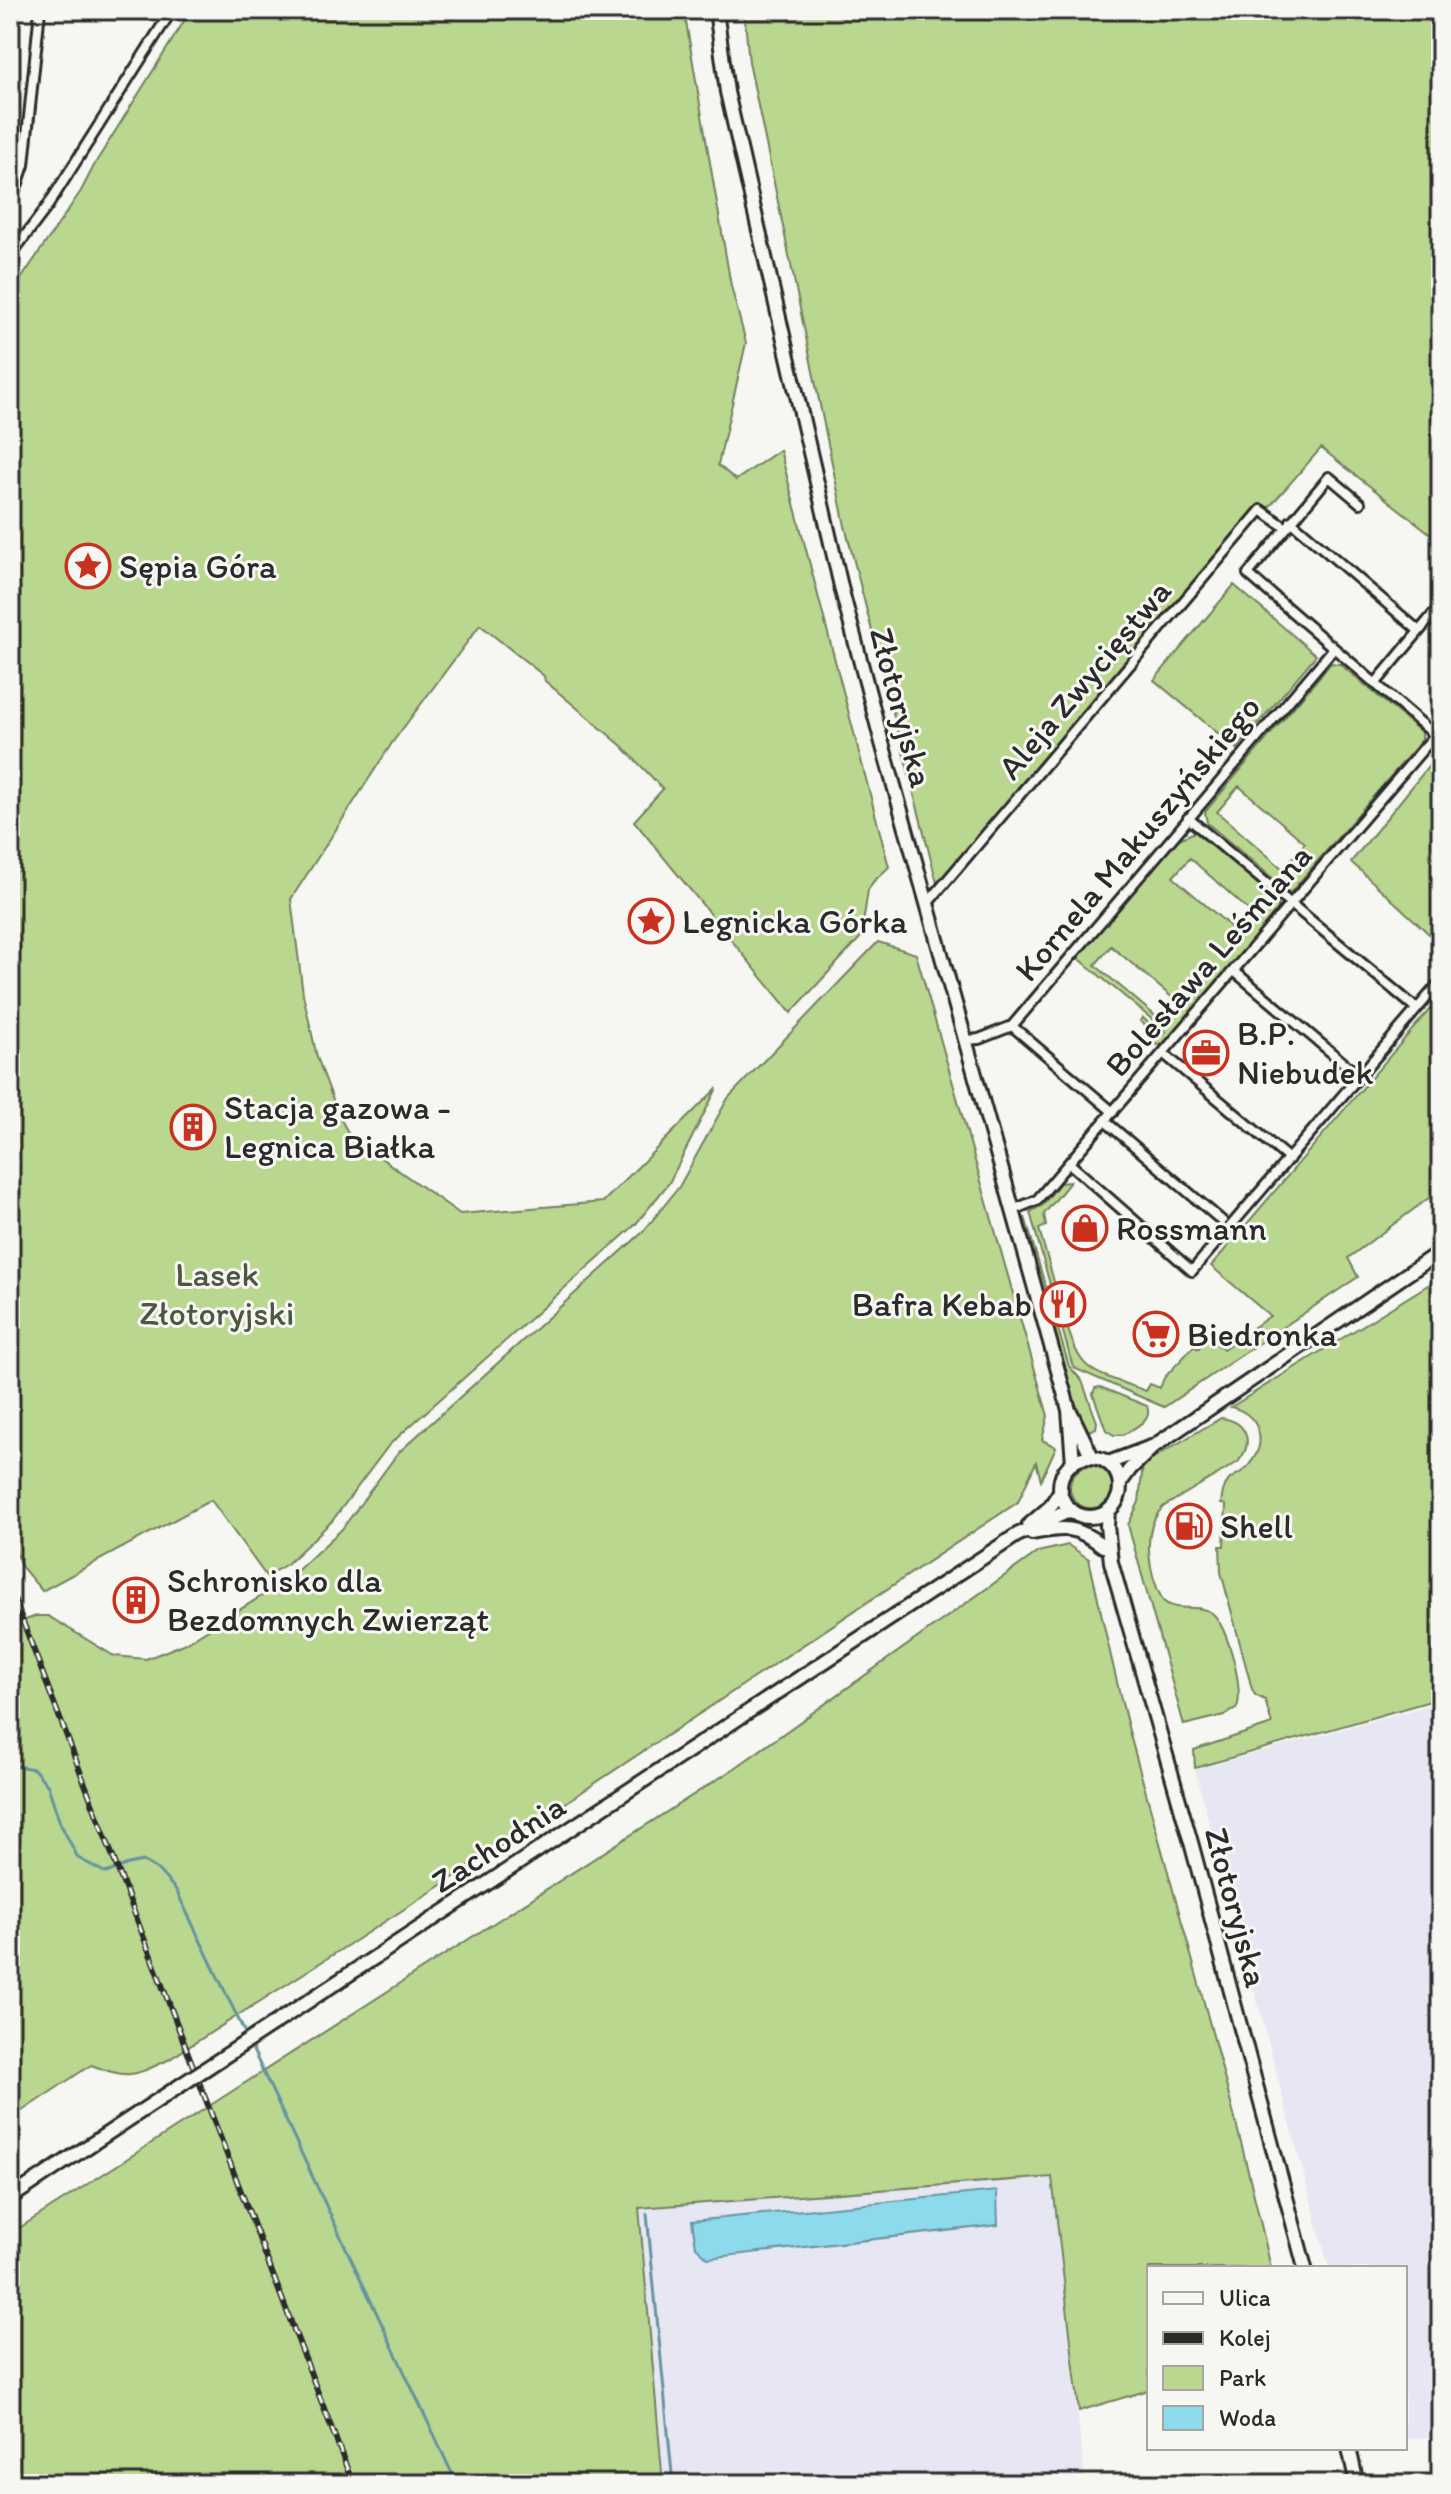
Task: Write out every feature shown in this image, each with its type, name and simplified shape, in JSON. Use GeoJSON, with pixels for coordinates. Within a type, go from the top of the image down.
{"type":"FeatureCollection","features":[{"type":"Feature","properties":{"kind":"main road","name":"Złotoryjska"},"geometry":{"type":"LineString","coordinates":[[716,10],[727,92],[842,591],[1069,1410],[1092,1457]]}},
{"type":"Feature","properties":{"kind":"main road"},"geometry":{"type":"LineString","coordinates":[[1120,1483],[1108,1463],[1092,1457],[1073,1463],[1063,1476],[1061,1490],[1071,1510],[1086,1517],[1108,1511],[1117,1500],[1120,1483],[1154,1446],[1441,1251]]}},
{"type":"Feature","properties":{"kind":"main road","name":"Złotoryjska"},"geometry":{"type":"LineString","coordinates":[[1069,1410],[1073,1463]]}},
{"type":"Feature","properties":{"kind":"main road"},"geometry":{"type":"LineString","coordinates":[[1108,1463],[1154,1446]]}},
{"type":"Feature","properties":{"kind":"main road","name":"Zachodnia"},"geometry":{"type":"LineString","coordinates":[[10,2198],[1017,1535],[1051,1506],[1061,1490]]}},
{"type":"Feature","properties":{"kind":"main road","name":"Zachodnia"},"geometry":{"type":"LineString","coordinates":[[1017,1535],[1071,1510]]}},
{"type":"Feature","properties":{"kind":"main road","name":"Złotoryjska"},"geometry":{"type":"LineString","coordinates":[[1108,1511],[1111,1562],[1192,1846],[1304,2266]]}},
{"type":"Feature","properties":{"kind":"main road","name":"Złotoryjska"},"geometry":{"type":"LineString","coordinates":[[1086,1517],[1096,1529],[1111,1562]]}},
{"type":"Feature","properties":{"kind":"main road"},"geometry":{"type":"LineString","coordinates":[[1017,1535],[1072,1528],[1103,1546]]}},
{"type":"Feature","properties":{"kind":"main road"},"geometry":{"type":"LineString","coordinates":[[1349,2450],[1357,2484]]}},
{"type":"Feature","properties":{"kind":"street"},"geometry":{"type":"LineString","coordinates":[[10,196],[24,165],[40,10]]}},
{"type":"Feature","properties":{"kind":"street"},"geometry":{"type":"LineString","coordinates":[[10,256],[47,207],[168,12]]}},
{"type":"Feature","properties":{"kind":"street"},"geometry":{"type":"LineString","coordinates":[[1360,503],[1329,477],[1248,574],[1375,684],[1441,605]]}},
{"type":"Feature","properties":{"kind":"street","name":"Aleja Zwycięstwa"},"geometry":{"type":"LineString","coordinates":[[927,904],[1261,510],[1288,524]]}},
{"type":"Feature","properties":{"kind":"street"},"geometry":{"type":"LineString","coordinates":[[1288,524],[1419,631]]}},
{"type":"Feature","properties":{"kind":"street","name":"Kornela Makuszyńskiego"},"geometry":{"type":"LineString","coordinates":[[966,1040],[979,1039],[1012,1026],[1334,648]]}},
{"type":"Feature","properties":{"kind":"street","name":"Bolesława Leśmiana"},"geometry":{"type":"LineString","coordinates":[[1013,1210],[1037,1200],[1435,735],[1375,684]]}},
{"type":"Feature","properties":{"kind":"street"},"geometry":{"type":"LineString","coordinates":[[1188,818],[1417,1009]]}},
{"type":"Feature","properties":{"kind":"street"},"geometry":{"type":"LineString","coordinates":[[1234,971],[1351,1069]]}},
{"type":"Feature","properties":{"kind":"street"},"geometry":{"type":"LineString","coordinates":[[1069,1163],[1192,1271],[1441,981]]}},
{"type":"Feature","properties":{"kind":"street"},"geometry":{"type":"LineString","coordinates":[[1012,1026],[1113,1112]]}},
{"type":"Feature","properties":{"kind":"street"},"geometry":{"type":"LineString","coordinates":[[1163,1053],[1289,1159]]}},
{"type":"Feature","properties":{"kind":"street"},"geometry":{"type":"LineString","coordinates":[[1105,1121],[1222,1221]]}},
{"type":"Feature","properties":{"kind":"shaded area"},"geometry":{"type":"Polygon","coordinates":[[[1441,1702],[1441,2436],[1407,2439],[1407,2266],[1328,2266],[1195,1770],[1441,1702]]]}},
{"type":"Feature","properties":{"kind":"shaded area"},"geometry":{"type":"Polygon","coordinates":[[[1052,2177],[1085,2484],[664,2484],[639,2209],[1052,2177]]]}},
{"type":"Feature","properties":{"kind":"green space","name":"Lasek Złotoryjski"},"geometry":{"type":"Polygon","coordinates":[[[191,10],[684,10],[731,286],[746,343],[718,465],[736,480],[780,450],[889,867],[868,890],[861,937],[791,1013],[634,821],[663,789],[622,746],[545,681],[544,676],[480,625],[392,743],[291,899],[303,994],[317,1057],[340,1118],[350,1136],[460,1214],[603,1202],[717,1088],[669,1183],[635,1225],[389,1445],[332,1521],[287,1564],[266,1576],[211,1500],[42,1591],[21,1566],[10,1537],[10,295],[81,191],[191,10]]]}},
{"type":"Feature","properties":{"kind":"green space"},"geometry":{"type":"Polygon","coordinates":[[[744,10],[1441,10],[1441,542],[1321,448],[1121,676],[939,891],[845,526],[749,62],[744,10]]]}},
{"type":"Feature","properties":{"kind":"green space"},"geometry":{"type":"Polygon","coordinates":[[[1234,585],[1316,655],[1237,749],[1154,680],[1234,585]]]}},
{"type":"Feature","properties":{"kind":"green space"},"geometry":{"type":"Polygon","coordinates":[[[1331,663],[1340,664],[1422,733],[1422,740],[1290,893],[1207,823],[1205,812],[1331,663]],[[1239,786],[1217,812],[1283,869],[1305,843],[1239,786]]]}},
{"type":"Feature","properties":{"kind":"green space"},"geometry":{"type":"Polygon","coordinates":[[[1441,751],[1441,945],[1351,862],[1441,751]]]}},
{"type":"Feature","properties":{"kind":"green space"},"geometry":{"type":"Polygon","coordinates":[[[1199,830],[1280,898],[1277,911],[1166,1044],[1156,1045],[1151,1039],[1155,1033],[1140,1021],[1143,1018],[1163,1036],[1166,1031],[1077,957],[1177,840],[1199,830]],[[1190,858],[1173,877],[1239,934],[1254,915],[1190,858]],[[1111,946],[1095,965],[1165,1024],[1180,1004],[1111,946]]]}},
{"type":"Feature","properties":{"kind":"green space"},"geometry":{"type":"Polygon","coordinates":[[[878,942],[916,954],[1048,1416],[1042,1440],[1056,1447],[1041,1480],[1036,1462],[1018,1502],[442,1885],[168,2060],[130,2074],[114,2073],[91,2065],[10,2119],[10,1626],[36,1616],[48,1616],[114,1656],[146,1659],[184,1644],[286,1581],[342,1529],[398,1453],[643,1232],[679,1187],[728,1098],[878,942]]]}},
{"type":"Feature","properties":{"kind":"green space"},"geometry":{"type":"Polygon","coordinates":[[[1441,996],[1441,1189],[1348,1258],[1358,1277],[1164,1407],[1076,1369],[1072,1364],[1030,1212],[1043,1205],[1060,1183],[1070,1182],[1044,1214],[1046,1226],[1039,1229],[1059,1299],[1067,1298],[1070,1307],[1062,1309],[1074,1346],[1088,1366],[1109,1378],[1146,1391],[1150,1384],[1160,1388],[1164,1378],[1194,1346],[1198,1349],[1208,1337],[1223,1349],[1270,1316],[1211,1266],[1441,996]]]}},
{"type":"Feature","properties":{"kind":"green space"},"geometry":{"type":"Polygon","coordinates":[[[1025,1217],[1069,1366],[1082,1381],[1097,1422],[1096,1428],[1086,1432],[1068,1381],[1025,1227],[1025,1217]]]}},
{"type":"Feature","properties":{"kind":"green space"},"geometry":{"type":"Polygon","coordinates":[[[1441,1277],[1441,1698],[1195,1768],[1194,1750],[1272,1724],[1265,1700],[1255,1695],[1252,1689],[1221,1572],[1220,1546],[1224,1546],[1226,1505],[1221,1504],[1223,1492],[1229,1480],[1249,1465],[1259,1447],[1254,1422],[1231,1407],[1441,1277]]]}},
{"type":"Feature","properties":{"kind":"green space"},"geometry":{"type":"Polygon","coordinates":[[[1100,1387],[1147,1406],[1145,1419],[1123,1435],[1114,1435],[1106,1430],[1093,1394],[1095,1388],[1100,1387]]]}},
{"type":"Feature","properties":{"kind":"green space"},"geometry":{"type":"Polygon","coordinates":[[[1221,1418],[1242,1428],[1247,1440],[1243,1454],[1238,1462],[1163,1507],[1151,1528],[1149,1540],[1151,1566],[1163,1601],[1175,1607],[1212,1613],[1229,1644],[1237,1675],[1239,1689],[1236,1709],[1225,1715],[1184,1725],[1128,1525],[1139,1502],[1143,1464],[1221,1418]]]}},
{"type":"Feature","properties":{"kind":"green space"},"geometry":{"type":"Polygon","coordinates":[[[1091,1466],[1106,1472],[1112,1487],[1106,1502],[1091,1508],[1076,1502],[1070,1487],[1076,1472],[1091,1466]]]}},
{"type":"Feature","properties":{"kind":"green space"},"geometry":{"type":"Polygon","coordinates":[[[1068,1545],[1089,1559],[1128,1729],[1223,2074],[1271,2266],[1147,2266],[1147,2391],[1079,2411],[1052,2177],[639,2208],[663,2484],[10,2484],[10,2234],[735,1768],[1038,1552],[1068,1545]]]}},
{"type":"Feature","properties":{"kind":"water"},"geometry":{"type":"Polygon","coordinates":[[[997,2191],[998,2225],[708,2258],[696,2247],[692,2221],[997,2191]]]}},
{"type":"Feature","properties":{"kind":"waterway"},"geometry":{"type":"LineString","coordinates":[[10,1765],[34,1769],[48,1786],[60,1823],[78,1858],[106,1873],[143,1861],[157,1869],[176,1890],[246,2035]]}},
{"type":"Feature","properties":{"kind":"waterway"},"geometry":{"type":"LineString","coordinates":[[251,2046],[457,2484]]}},
{"type":"Feature","properties":{"kind":"waterway"},"geometry":{"type":"LineString","coordinates":[[647,2214],[673,2484]]}},
{"type":"Feature","properties":{"kind":"railway"},"geometry":{"type":"LineString","coordinates":[[10,1588],[353,2484]]}},
{"type":"Feature","properties":{"kind":"place","name":"Sępia Góra"},"geometry":{"type":"Point","coordinates":[88,566]}},
{"type":"Feature","properties":{"kind":"place","name":"Legnicka Górka"},"geometry":{"type":"Point","coordinates":[651,921]}},
{"type":"Feature","properties":{"kind":"place","name":"B.P. Niebudek"},"geometry":{"type":"Point","coordinates":[1206,1053]}},
{"type":"Feature","properties":{"kind":"place","name":"Stacja gazowa - Legnica Białka"},"geometry":{"type":"Point","coordinates":[193,1127]}},
{"type":"Feature","properties":{"kind":"place","name":"Rossmann"},"geometry":{"type":"Point","coordinates":[1085,1228]}},
{"type":"Feature","properties":{"kind":"place","name":"Bafra Kebab"},"geometry":{"type":"Point","coordinates":[1063,1304]}},
{"type":"Feature","properties":{"kind":"place","name":"Biedronka"},"geometry":{"type":"Point","coordinates":[1156,1334]}},
{"type":"Feature","properties":{"kind":"place","name":"Shell"},"geometry":{"type":"Point","coordinates":[1189,1526]}},
{"type":"Feature","properties":{"kind":"place","name":"Schronisko dla Bezdomnych Zwierząt"},"geometry":{"type":"Point","coordinates":[136,1600]}}]}
